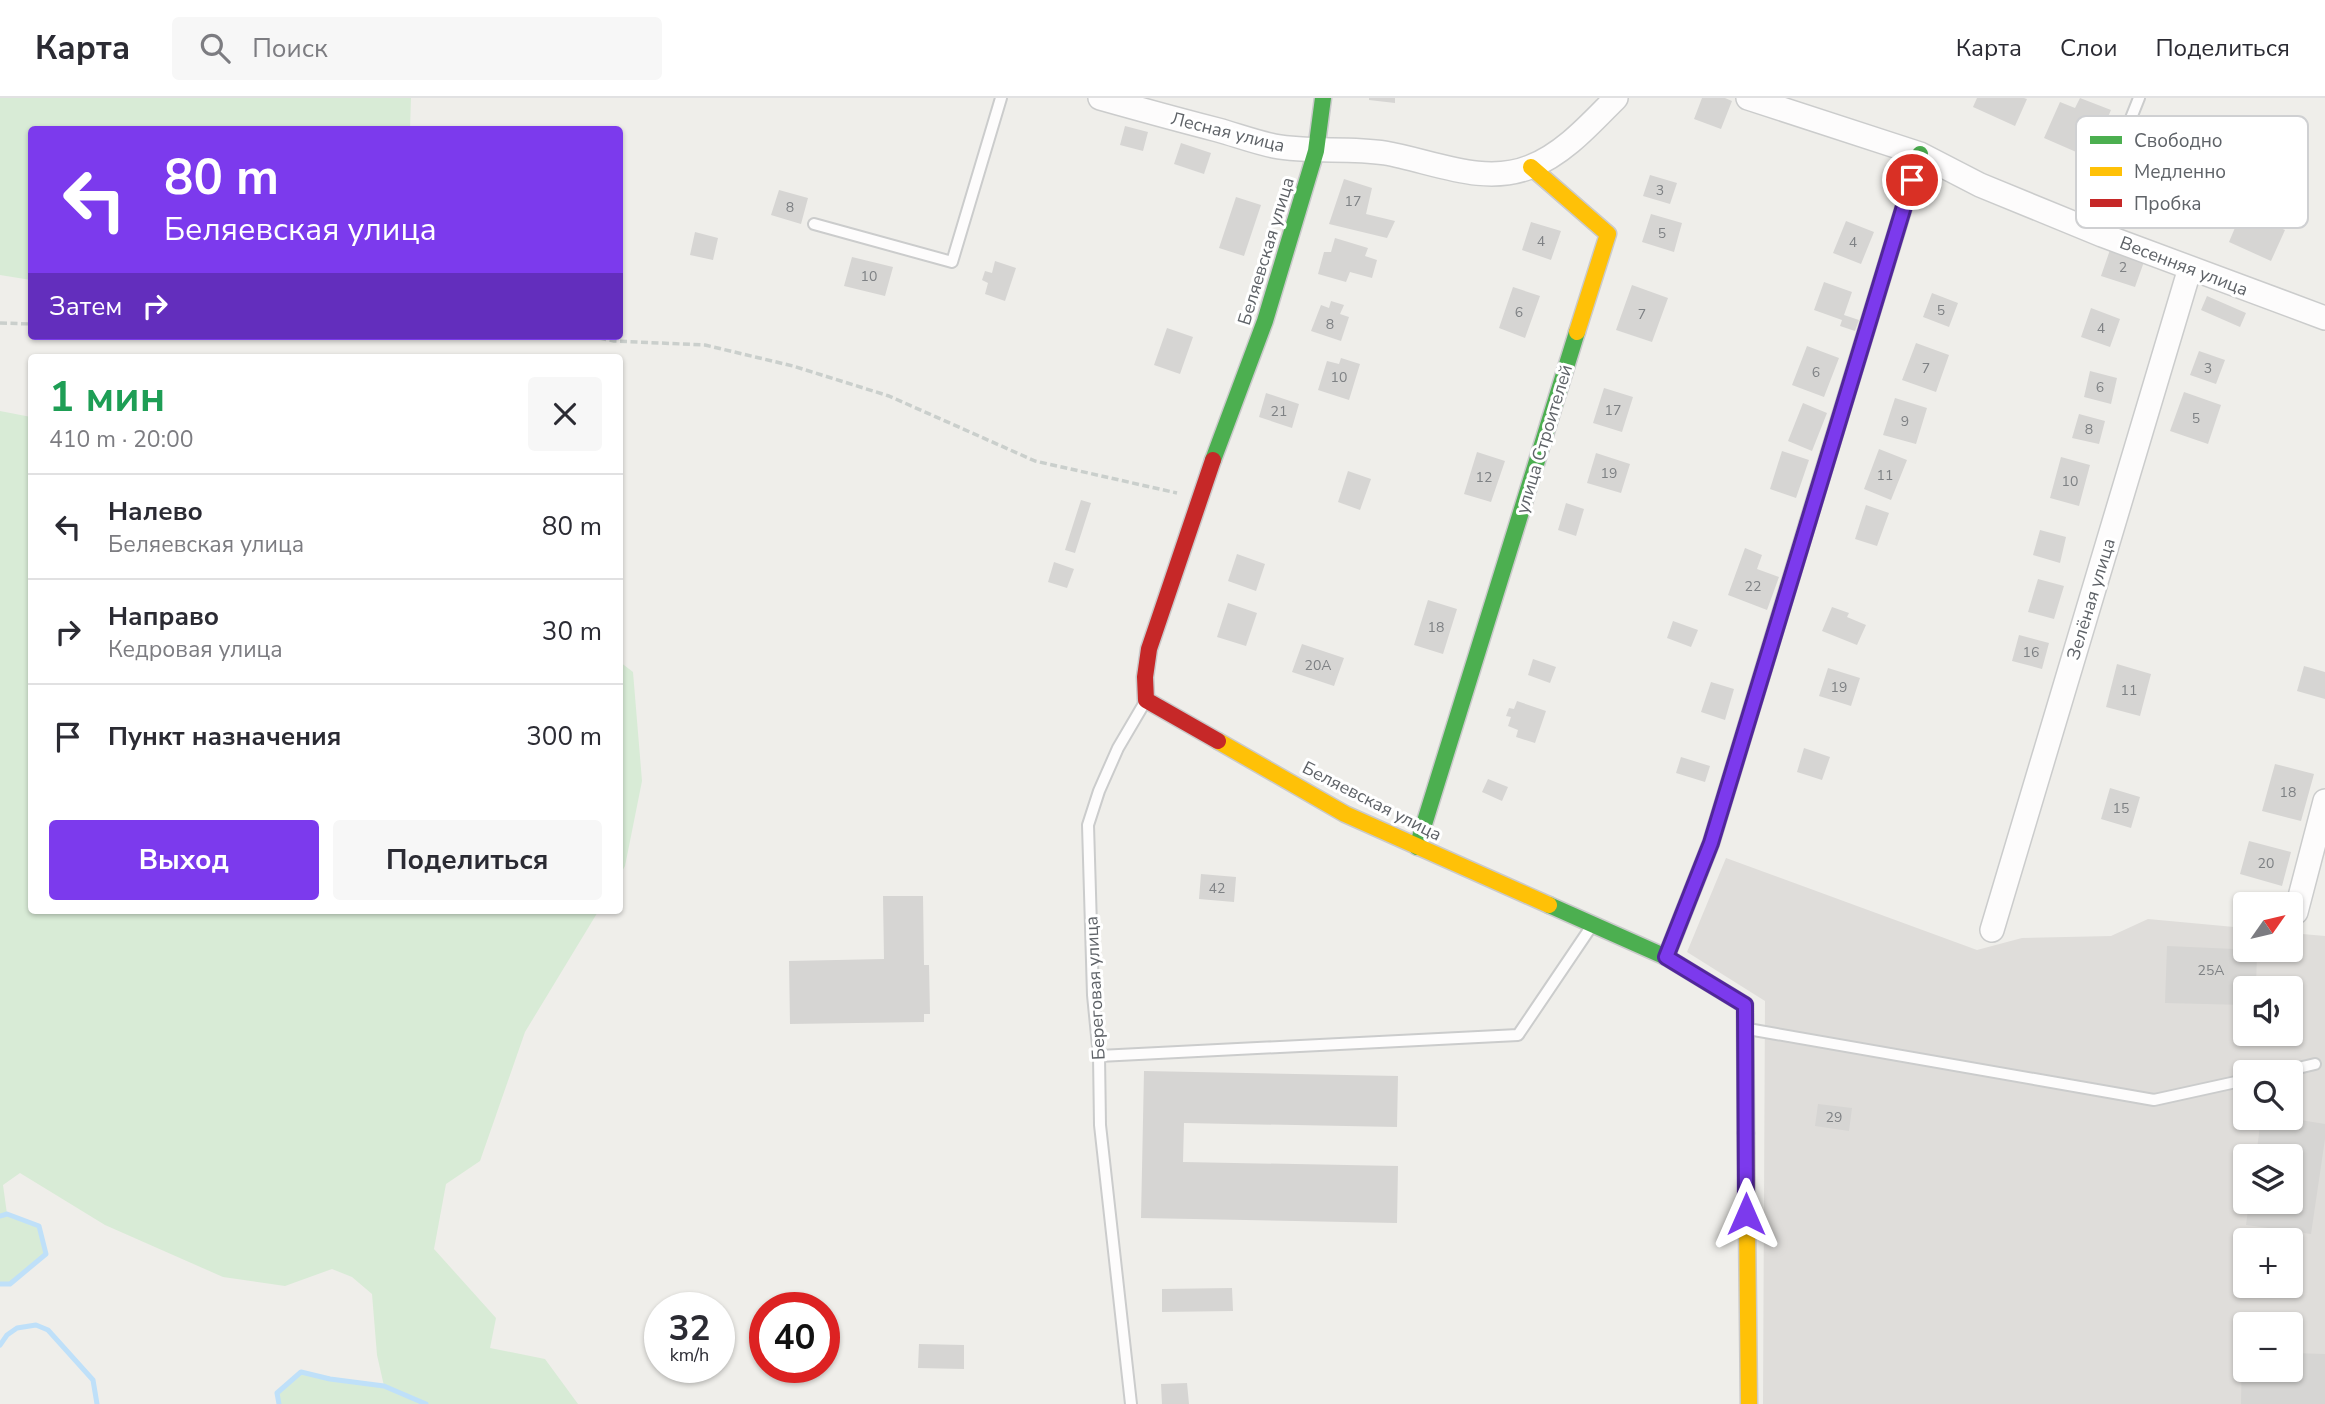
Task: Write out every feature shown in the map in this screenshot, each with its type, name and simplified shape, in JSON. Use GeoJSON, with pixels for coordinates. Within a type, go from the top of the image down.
{"type":"FeatureCollection","features":[{"type":"Feature","properties":{"kind":"street","name":"Лесная улица"},"geometry":{"type":"LineString","coordinates":[[1100,98],[1274,146],[1317,142],[1334,148],[1406,156],[1480,174],[1504,174],[1531,167]]}},
{"type":"Feature","properties":{"kind":"street","name":"Беляевская улица"},"geometry":{"type":"LineString","coordinates":[[1323,98],[1317,142],[1265,321],[1199,498],[1149,649],[1145,677],[1146,700],[1345,814],[1666,957],[1745,1005],[1749,1404]]}},
{"type":"Feature","properties":{"kind":"street"},"geometry":{"type":"LineString","coordinates":[[1531,167],[1575,138],[1616,98]]}},
{"type":"Feature","properties":{"kind":"street","name":"Весенняя улица"},"geometry":{"type":"LineString","coordinates":[[1748,98],[1920,154],[1980,186],[2076,225]]}},
{"type":"Feature","properties":{"kind":"street"},"geometry":{"type":"LineString","coordinates":[[1666,957],[1711,843],[1920,154]]}},
{"type":"Feature","properties":{"kind":"street","name":"улица Строителей"},"geometry":{"type":"LineString","coordinates":[[1417,847],[1608,234],[1531,167]]}},
{"type":"Feature","properties":{"kind":"street","name":"Весенняя улица"},"geometry":{"type":"LineString","coordinates":[[2087,229],[2325,318]]}},
{"type":"Feature","properties":{"kind":"street","name":"Зелёная улица"},"geometry":{"type":"LineString","coordinates":[[1992,930],[2190,268]]}},
{"type":"Feature","properties":{"kind":"street"},"geometry":{"type":"LineString","coordinates":[[2301,892],[2325,801]]}},
{"type":"Feature","properties":{"kind":"lane"},"geometry":{"type":"LineString","coordinates":[[814,223],[952,262],[1001,98]]}},
{"type":"Feature","properties":{"kind":"lane"},"geometry":{"type":"LineString","coordinates":[[2132,116],[2139,98]]}},
{"type":"Feature","properties":{"kind":"lane","name":"Береговая улица"},"geometry":{"type":"LineString","coordinates":[[1131,1404],[1100,1125],[1088,825],[1118,748],[1133,718],[1146,700]]}},
{"type":"Feature","properties":{"kind":"lane"},"geometry":{"type":"LineString","coordinates":[[1099,1056],[1518,1035],[1593,924]]}},
{"type":"Feature","properties":{"kind":"lane"},"geometry":{"type":"LineString","coordinates":[[1745,1028],[2154,1100],[2233,1083]]}},
{"type":"Feature","properties":{"kind":"lane"},"geometry":{"type":"LineString","coordinates":[[2303,1067],[2315,1064]]}},
{"type":"Feature","properties":{"kind":"path"},"geometry":{"type":"LineString","coordinates":[[0,323],[28,324]]}},
{"type":"Feature","properties":{"kind":"path"},"geometry":{"type":"LineString","coordinates":[[609,340],[705,345],[793,366],[889,396],[1035,461],[1199,498]]}},
{"type":"Feature","properties":{"kind":"shaded area"},"geometry":{"type":"Polygon","coordinates":[[[1726,858],[1977,950],[2022,938],[2111,936],[2148,919],[2233,927],[2233,962],[2303,962],[2303,934],[2325,936],[2325,1404],[1763,1404],[1765,1001],[1687,952],[1726,858]]]}},
{"type":"Feature","properties":{"kind":"green space"},"geometry":{"type":"Polygon","coordinates":[[[0,98],[411,98],[410,126],[28,126],[28,280],[0,275],[0,98]]]}},
{"type":"Feature","properties":{"kind":"green space"},"geometry":{"type":"Polygon","coordinates":[[[0,411],[28,416],[28,914],[597,914],[525,1032],[480,1161],[446,1184],[434,1249],[496,1318],[490,1348],[545,1359],[578,1404],[279,1404],[277,1393],[301,1372],[384,1386],[377,1355],[372,1294],[352,1277],[332,1269],[285,1286],[223,1277],[105,1225],[20,1173],[3,1185],[7,1214],[39,1226],[46,1254],[10,1284],[0,1284],[0,411]]]}},
{"type":"Feature","properties":{"kind":"green space"},"geometry":{"type":"Polygon","coordinates":[[[623,664],[633,672],[642,781],[623,870],[623,664]]]}},
{"type":"Feature","properties":{"kind":"building"},"geometry":{"type":"Polygon","coordinates":[[[1395,98],[1395,103],[1369,100],[1395,98]]]}},
{"type":"Feature","properties":{"kind":"building"},"geometry":{"type":"Polygon","coordinates":[[[1702,98],[1725,98],[1732,101],[1721,129],[1694,119],[1702,98]]]}},
{"type":"Feature","properties":{"kind":"building"},"geometry":{"type":"Polygon","coordinates":[[[1977,98],[2027,99],[2015,126],[1973,107],[1977,98]]]}},
{"type":"Feature","properties":{"kind":"building"},"geometry":{"type":"Polygon","coordinates":[[[2080,98],[2111,110],[2108,116],[2076,116],[2076,152],[2044,138],[2060,102],[2075,108],[2080,98]]]}},
{"type":"Feature","properties":{"kind":"building"},"geometry":{"type":"Polygon","coordinates":[[[1125,126],[1148,132],[1143,151],[1120,145],[1125,126]]]}},
{"type":"Feature","properties":{"kind":"building"},"geometry":{"type":"Polygon","coordinates":[[[1181,143],[1211,153],[1204,174],[1174,164],[1181,143]]]}},
{"type":"Feature","properties":{"kind":"building"},"geometry":{"type":"Polygon","coordinates":[[[1650,175],[1677,183],[1670,204],[1643,196],[1650,175]]]}},
{"type":"Feature","properties":{"kind":"building"},"geometry":{"type":"Polygon","coordinates":[[[1344,179],[1372,188],[1366,214],[1395,221],[1387,238],[1329,224],[1344,179]]]}},
{"type":"Feature","properties":{"kind":"building"},"geometry":{"type":"Polygon","coordinates":[[[779,190],[808,198],[801,224],[771,215],[779,190]]]}},
{"type":"Feature","properties":{"kind":"building"},"geometry":{"type":"Polygon","coordinates":[[[1236,197],[1261,205],[1244,256],[1219,248],[1236,197]]]}},
{"type":"Feature","properties":{"kind":"building"},"geometry":{"type":"Polygon","coordinates":[[[1651,214],[1682,223],[1674,252],[1642,242],[1651,214]]]}},
{"type":"Feature","properties":{"kind":"building"},"geometry":{"type":"Polygon","coordinates":[[[1846,221],[1874,232],[1861,264],[1833,253],[1846,221]]]}},
{"type":"Feature","properties":{"kind":"building"},"geometry":{"type":"Polygon","coordinates":[[[1531,222],[1561,231],[1551,260],[1522,250],[1531,222]]]}},
{"type":"Feature","properties":{"kind":"building"},"geometry":{"type":"Polygon","coordinates":[[[2235,228],[2285,230],[2271,261],[2229,242],[2235,228]]]}},
{"type":"Feature","properties":{"kind":"building"},"geometry":{"type":"Polygon","coordinates":[[[695,232],[718,238],[713,260],[690,255],[695,232]]]}},
{"type":"Feature","properties":{"kind":"building"},"geometry":{"type":"Polygon","coordinates":[[[1335,238],[1368,248],[1365,256],[1377,260],[1372,278],[1350,272],[1346,282],[1318,274],[1324,252],[1331,252],[1335,238]]]}},
{"type":"Feature","properties":{"kind":"building"},"geometry":{"type":"Polygon","coordinates":[[[2111,247],[2145,259],[2135,287],[2101,276],[2111,247]]]}},
{"type":"Feature","properties":{"kind":"building"},"geometry":{"type":"Polygon","coordinates":[[[852,257],[893,267],[885,296],[844,286],[852,257]]]}},
{"type":"Feature","properties":{"kind":"building"},"geometry":{"type":"Polygon","coordinates":[[[995,261],[1016,268],[1005,301],[985,294],[988,283],[982,280],[985,271],[992,273],[995,261]]]}},
{"type":"Feature","properties":{"kind":"building"},"geometry":{"type":"Polygon","coordinates":[[[1824,282],[1852,292],[1844,315],[1859,320],[1855,331],[1840,326],[1842,320],[1814,310],[1824,282]]]}},
{"type":"Feature","properties":{"kind":"building"},"geometry":{"type":"Polygon","coordinates":[[[1632,285],[1668,298],[1652,342],[1616,330],[1632,285]]]}},
{"type":"Feature","properties":{"kind":"building"},"geometry":{"type":"Polygon","coordinates":[[[1513,287],[1540,296],[1525,338],[1499,328],[1513,287]]]}},
{"type":"Feature","properties":{"kind":"building"},"geometry":{"type":"Polygon","coordinates":[[[1932,293],[1958,303],[1949,327],[1923,317],[1932,293]]]}},
{"type":"Feature","properties":{"kind":"building"},"geometry":{"type":"Polygon","coordinates":[[[2207,296],[2246,313],[2240,327],[2201,310],[2207,296]]]}},
{"type":"Feature","properties":{"kind":"building"},"geometry":{"type":"Polygon","coordinates":[[[1331,301],[1344,305],[1340,314],[1349,317],[1341,341],[1311,331],[1321,305],[1329,308],[1331,301]]]}},
{"type":"Feature","properties":{"kind":"building"},"geometry":{"type":"Polygon","coordinates":[[[2091,308],[2120,319],[2110,347],[2081,337],[2091,308]]]}},
{"type":"Feature","properties":{"kind":"building"},"geometry":{"type":"Polygon","coordinates":[[[1167,328],[1193,337],[1180,374],[1154,365],[1167,328]]]}},
{"type":"Feature","properties":{"kind":"building"},"geometry":{"type":"Polygon","coordinates":[[[1916,343],[1949,355],[1936,392],[1902,380],[1916,343]]]}},
{"type":"Feature","properties":{"kind":"building"},"geometry":{"type":"Polygon","coordinates":[[[1807,346],[1839,358],[1824,397],[1792,385],[1807,346]]]}},
{"type":"Feature","properties":{"kind":"building"},"geometry":{"type":"Polygon","coordinates":[[[2199,351],[2225,360],[2216,384],[2190,375],[2199,351]]]}},
{"type":"Feature","properties":{"kind":"building"},"geometry":{"type":"Polygon","coordinates":[[[1341,358],[1360,364],[1349,400],[1318,390],[1327,361],[1339,364],[1341,358]]]}},
{"type":"Feature","properties":{"kind":"building"},"geometry":{"type":"Polygon","coordinates":[[[2090,371],[2117,378],[2111,404],[2084,397],[2090,371]]]}},
{"type":"Feature","properties":{"kind":"building"},"geometry":{"type":"Polygon","coordinates":[[[1604,388],[1633,397],[1622,432],[1593,423],[1604,388]]]}},
{"type":"Feature","properties":{"kind":"building"},"geometry":{"type":"Polygon","coordinates":[[[2184,392],[2221,405],[2208,444],[2170,431],[2184,392]]]}},
{"type":"Feature","properties":{"kind":"building"},"geometry":{"type":"Polygon","coordinates":[[[1266,393],[1299,404],[1292,428],[1259,417],[1266,393]]]}},
{"type":"Feature","properties":{"kind":"building"},"geometry":{"type":"Polygon","coordinates":[[[1895,398],[1927,408],[1916,444],[1883,435],[1895,398]]]}},
{"type":"Feature","properties":{"kind":"building"},"geometry":{"type":"Polygon","coordinates":[[[1803,403],[1827,413],[1812,451],[1788,441],[1803,403]]]}},
{"type":"Feature","properties":{"kind":"building"},"geometry":{"type":"Polygon","coordinates":[[[2079,414],[2105,421],[2099,444],[2072,438],[2079,414]]]}},
{"type":"Feature","properties":{"kind":"building"},"geometry":{"type":"Polygon","coordinates":[[[1879,449],[1907,460],[1891,500],[1864,489],[1879,449]]]}},
{"type":"Feature","properties":{"kind":"building"},"geometry":{"type":"Polygon","coordinates":[[[1782,451],[1809,460],[1796,498],[1770,489],[1782,451]]]}},
{"type":"Feature","properties":{"kind":"building"},"geometry":{"type":"Polygon","coordinates":[[[1477,452],[1505,461],[1491,502],[1464,494],[1477,452]]]}},
{"type":"Feature","properties":{"kind":"building"},"geometry":{"type":"Polygon","coordinates":[[[1596,453],[1630,464],[1621,493],[1587,483],[1596,453]]]}},
{"type":"Feature","properties":{"kind":"building"},"geometry":{"type":"Polygon","coordinates":[[[2061,457],[2090,465],[2079,506],[2050,498],[2061,457]]]}},
{"type":"Feature","properties":{"kind":"building"},"geometry":{"type":"Polygon","coordinates":[[[1348,471],[1371,479],[1360,510],[1338,502],[1348,471]]]}},
{"type":"Feature","properties":{"kind":"building"},"geometry":{"type":"Polygon","coordinates":[[[1081,500],[1091,503],[1075,553],[1065,550],[1081,500]]]}},
{"type":"Feature","properties":{"kind":"building"},"geometry":{"type":"Polygon","coordinates":[[[1566,503],[1584,509],[1576,536],[1558,530],[1566,503]]]}},
{"type":"Feature","properties":{"kind":"building"},"geometry":{"type":"Polygon","coordinates":[[[1866,505],[1889,513],[1877,546],[1855,539],[1866,505]]]}},
{"type":"Feature","properties":{"kind":"building"},"geometry":{"type":"Polygon","coordinates":[[[2040,530],[2066,537],[2060,563],[2033,555],[2040,530]]]}},
{"type":"Feature","properties":{"kind":"building"},"geometry":{"type":"Polygon","coordinates":[[[1745,548],[1762,555],[1757,569],[1779,577],[1767,610],[1728,595],[1745,548]]]}},
{"type":"Feature","properties":{"kind":"building"},"geometry":{"type":"Polygon","coordinates":[[[1237,554],[1265,564],[1256,591],[1228,581],[1237,554]]]}},
{"type":"Feature","properties":{"kind":"building"},"geometry":{"type":"Polygon","coordinates":[[[1054,562],[1074,569],[1067,588],[1048,582],[1054,562]]]}},
{"type":"Feature","properties":{"kind":"building"},"geometry":{"type":"Polygon","coordinates":[[[2038,579],[2064,586],[2054,619],[2028,612],[2038,579]]]}},
{"type":"Feature","properties":{"kind":"building"},"geometry":{"type":"Polygon","coordinates":[[[1428,600],[1457,609],[1443,654],[1414,645],[1428,600]]]}},
{"type":"Feature","properties":{"kind":"building"},"geometry":{"type":"Polygon","coordinates":[[[1228,603],[1257,613],[1246,646],[1217,637],[1228,603]]]}},
{"type":"Feature","properties":{"kind":"building"},"geometry":{"type":"Polygon","coordinates":[[[1832,607],[1849,613],[1847,617],[1866,625],[1857,645],[1822,631],[1832,607]]]}},
{"type":"Feature","properties":{"kind":"building"},"geometry":{"type":"Polygon","coordinates":[[[1673,621],[1698,630],[1691,647],[1667,638],[1673,621]]]}},
{"type":"Feature","properties":{"kind":"building"},"geometry":{"type":"Polygon","coordinates":[[[2019,635],[2049,643],[2042,669],[2012,661],[2019,635]]]}},
{"type":"Feature","properties":{"kind":"building"},"geometry":{"type":"Polygon","coordinates":[[[1302,644],[1344,658],[1334,686],[1292,672],[1302,644]]]}},
{"type":"Feature","properties":{"kind":"building"},"geometry":{"type":"Polygon","coordinates":[[[1533,659],[1556,667],[1550,683],[1528,675],[1533,659]]]}},
{"type":"Feature","properties":{"kind":"building"},"geometry":{"type":"Polygon","coordinates":[[[2117,664],[2151,674],[2140,716],[2106,707],[2117,664]]]}},
{"type":"Feature","properties":{"kind":"building"},"geometry":{"type":"Polygon","coordinates":[[[2304,666],[2325,672],[2325,699],[2297,691],[2304,666]]]}},
{"type":"Feature","properties":{"kind":"building"},"geometry":{"type":"Polygon","coordinates":[[[1828,668],[1860,678],[1851,706],[1819,696],[1828,668]]]}},
{"type":"Feature","properties":{"kind":"building"},"geometry":{"type":"Polygon","coordinates":[[[1711,682],[1734,689],[1725,720],[1701,712],[1711,682]]]}},
{"type":"Feature","properties":{"kind":"building"},"geometry":{"type":"Polygon","coordinates":[[[1517,701],[1546,711],[1535,743],[1516,737],[1518,730],[1508,726],[1511,717],[1506,716],[1509,708],[1514,709],[1517,701]]]}},
{"type":"Feature","properties":{"kind":"building"},"geometry":{"type":"Polygon","coordinates":[[[1804,748],[1830,757],[1822,780],[1797,772],[1804,748]]]}},
{"type":"Feature","properties":{"kind":"building"},"geometry":{"type":"Polygon","coordinates":[[[1681,757],[1710,766],[1705,782],[1676,773],[1681,757]]]}},
{"type":"Feature","properties":{"kind":"building"},"geometry":{"type":"Polygon","coordinates":[[[2275,764],[2314,774],[2301,821],[2262,811],[2275,764]]]}},
{"type":"Feature","properties":{"kind":"building"},"geometry":{"type":"Polygon","coordinates":[[[1488,779],[1508,787],[1502,801],[1482,792],[1488,779]]]}},
{"type":"Feature","properties":{"kind":"building"},"geometry":{"type":"Polygon","coordinates":[[[2110,788],[2140,797],[2131,828],[2101,819],[2110,788]]]}},
{"type":"Feature","properties":{"kind":"building"},"geometry":{"type":"Polygon","coordinates":[[[2249,841],[2291,852],[2282,886],[2240,874],[2249,841]]]}},
{"type":"Feature","properties":{"kind":"building"},"geometry":{"type":"Polygon","coordinates":[[[1201,874],[1236,877],[1234,902],[1199,899],[1201,874]]]}},
{"type":"Feature","properties":{"kind":"building"},"geometry":{"type":"Polygon","coordinates":[[[883,896],[923,896],[924,965],[929,965],[930,1014],[924,1014],[924,1022],[790,1024],[789,961],[884,959],[883,896]]]}},
{"type":"Feature","properties":{"kind":"building"},"geometry":{"type":"Polygon","coordinates":[[[2167,946],[2233,949],[2233,962],[2257,962],[2256,976],[2233,976],[2233,1005],[2165,1003],[2167,946]]]}},
{"type":"Feature","properties":{"kind":"building"},"geometry":{"type":"Polygon","coordinates":[[[1144,1071],[1398,1076],[1397,1127],[1184,1123],[1183,1162],[1398,1166],[1397,1223],[1141,1218],[1144,1071]]]}},
{"type":"Feature","properties":{"kind":"building"},"geometry":{"type":"Polygon","coordinates":[[[1818,1104],[1852,1108],[1849,1131],[1815,1126],[1818,1104]]]}},
{"type":"Feature","properties":{"kind":"building"},"geometry":{"type":"Polygon","coordinates":[[[2303,1120],[2325,1124],[2311,1234],[2303,1233],[2303,1228],[2246,1225],[2247,1214],[2303,1214],[2303,1144],[2258,1144],[2259,1130],[2303,1130],[2303,1120]]]}},
{"type":"Feature","properties":{"kind":"building"},"geometry":{"type":"Polygon","coordinates":[[[1232,1288],[1233,1311],[1162,1312],[1162,1289],[1232,1288]]]}},
{"type":"Feature","properties":{"kind":"building"},"geometry":{"type":"Polygon","coordinates":[[[919,1344],[964,1345],[964,1369],[918,1368],[919,1344]]]}},
{"type":"Feature","properties":{"kind":"building"},"geometry":{"type":"Polygon","coordinates":[[[2303,1353],[2325,1354],[2325,1404],[2241,1404],[2241,1382],[2303,1382],[2303,1353]]]}},
{"type":"Feature","properties":{"kind":"building"},"geometry":{"type":"Polygon","coordinates":[[[1187,1383],[1189,1404],[1162,1404],[1161,1384],[1187,1383]]]}},
{"type":"Feature","properties":{"kind":"waterway"},"geometry":{"type":"LineString","coordinates":[[0,1216],[7,1214],[39,1226],[46,1254],[10,1284],[0,1284]]}},
{"type":"Feature","properties":{"kind":"waterway"},"geometry":{"type":"LineString","coordinates":[[0,1345],[7,1335],[17,1328],[36,1325],[48,1330],[93,1380],[97,1404]]}},
{"type":"Feature","properties":{"kind":"waterway"},"geometry":{"type":"LineString","coordinates":[[279,1404],[277,1393],[301,1372],[384,1386],[426,1404]]}},
{"type":"Feature","properties":{"kind":"traffic: fast"},"geometry":{"type":"LineString","coordinates":[[1213,460],[1265,321],[1316,151],[1323,98]]}},
{"type":"Feature","properties":{"kind":"traffic: fast"},"geometry":{"type":"LineString","coordinates":[[1808,522],[1920,154]]}},
{"type":"Feature","properties":{"kind":"traffic: fast"},"geometry":{"type":"LineString","coordinates":[[1417,847],[1577,332]]}},
{"type":"Feature","properties":{"kind":"traffic: fast"},"geometry":{"type":"LineString","coordinates":[[1549,905],[1666,957],[1745,1005],[1746,1133]]}},
{"type":"Feature","properties":{"kind":"traffic: slow"},"geometry":{"type":"LineString","coordinates":[[1531,167],[1608,234],[1577,332]]}},
{"type":"Feature","properties":{"kind":"traffic: slow"},"geometry":{"type":"LineString","coordinates":[[1218,741],[1345,814],[1549,905]]}},
{"type":"Feature","properties":{"kind":"traffic: slow"},"geometry":{"type":"LineString","coordinates":[[1746,1133],[1749,1404]]}},
{"type":"Feature","properties":{"kind":"traffic: jam"},"geometry":{"type":"LineString","coordinates":[[1213,460],[1149,649],[1145,677],[1146,700],[1218,741]]}},
{"type":"Feature","properties":{"kind":"traffic: jam"},"geometry":{"type":"LineString","coordinates":[[1666,957],[1711,843],[1808,522]]}},
{"type":"Feature","properties":{"kind":"route"},"geometry":{"type":"LineString","coordinates":[[1746,1214],[1745,1005],[1666,957],[1711,843],[1912,180]]}}]}
